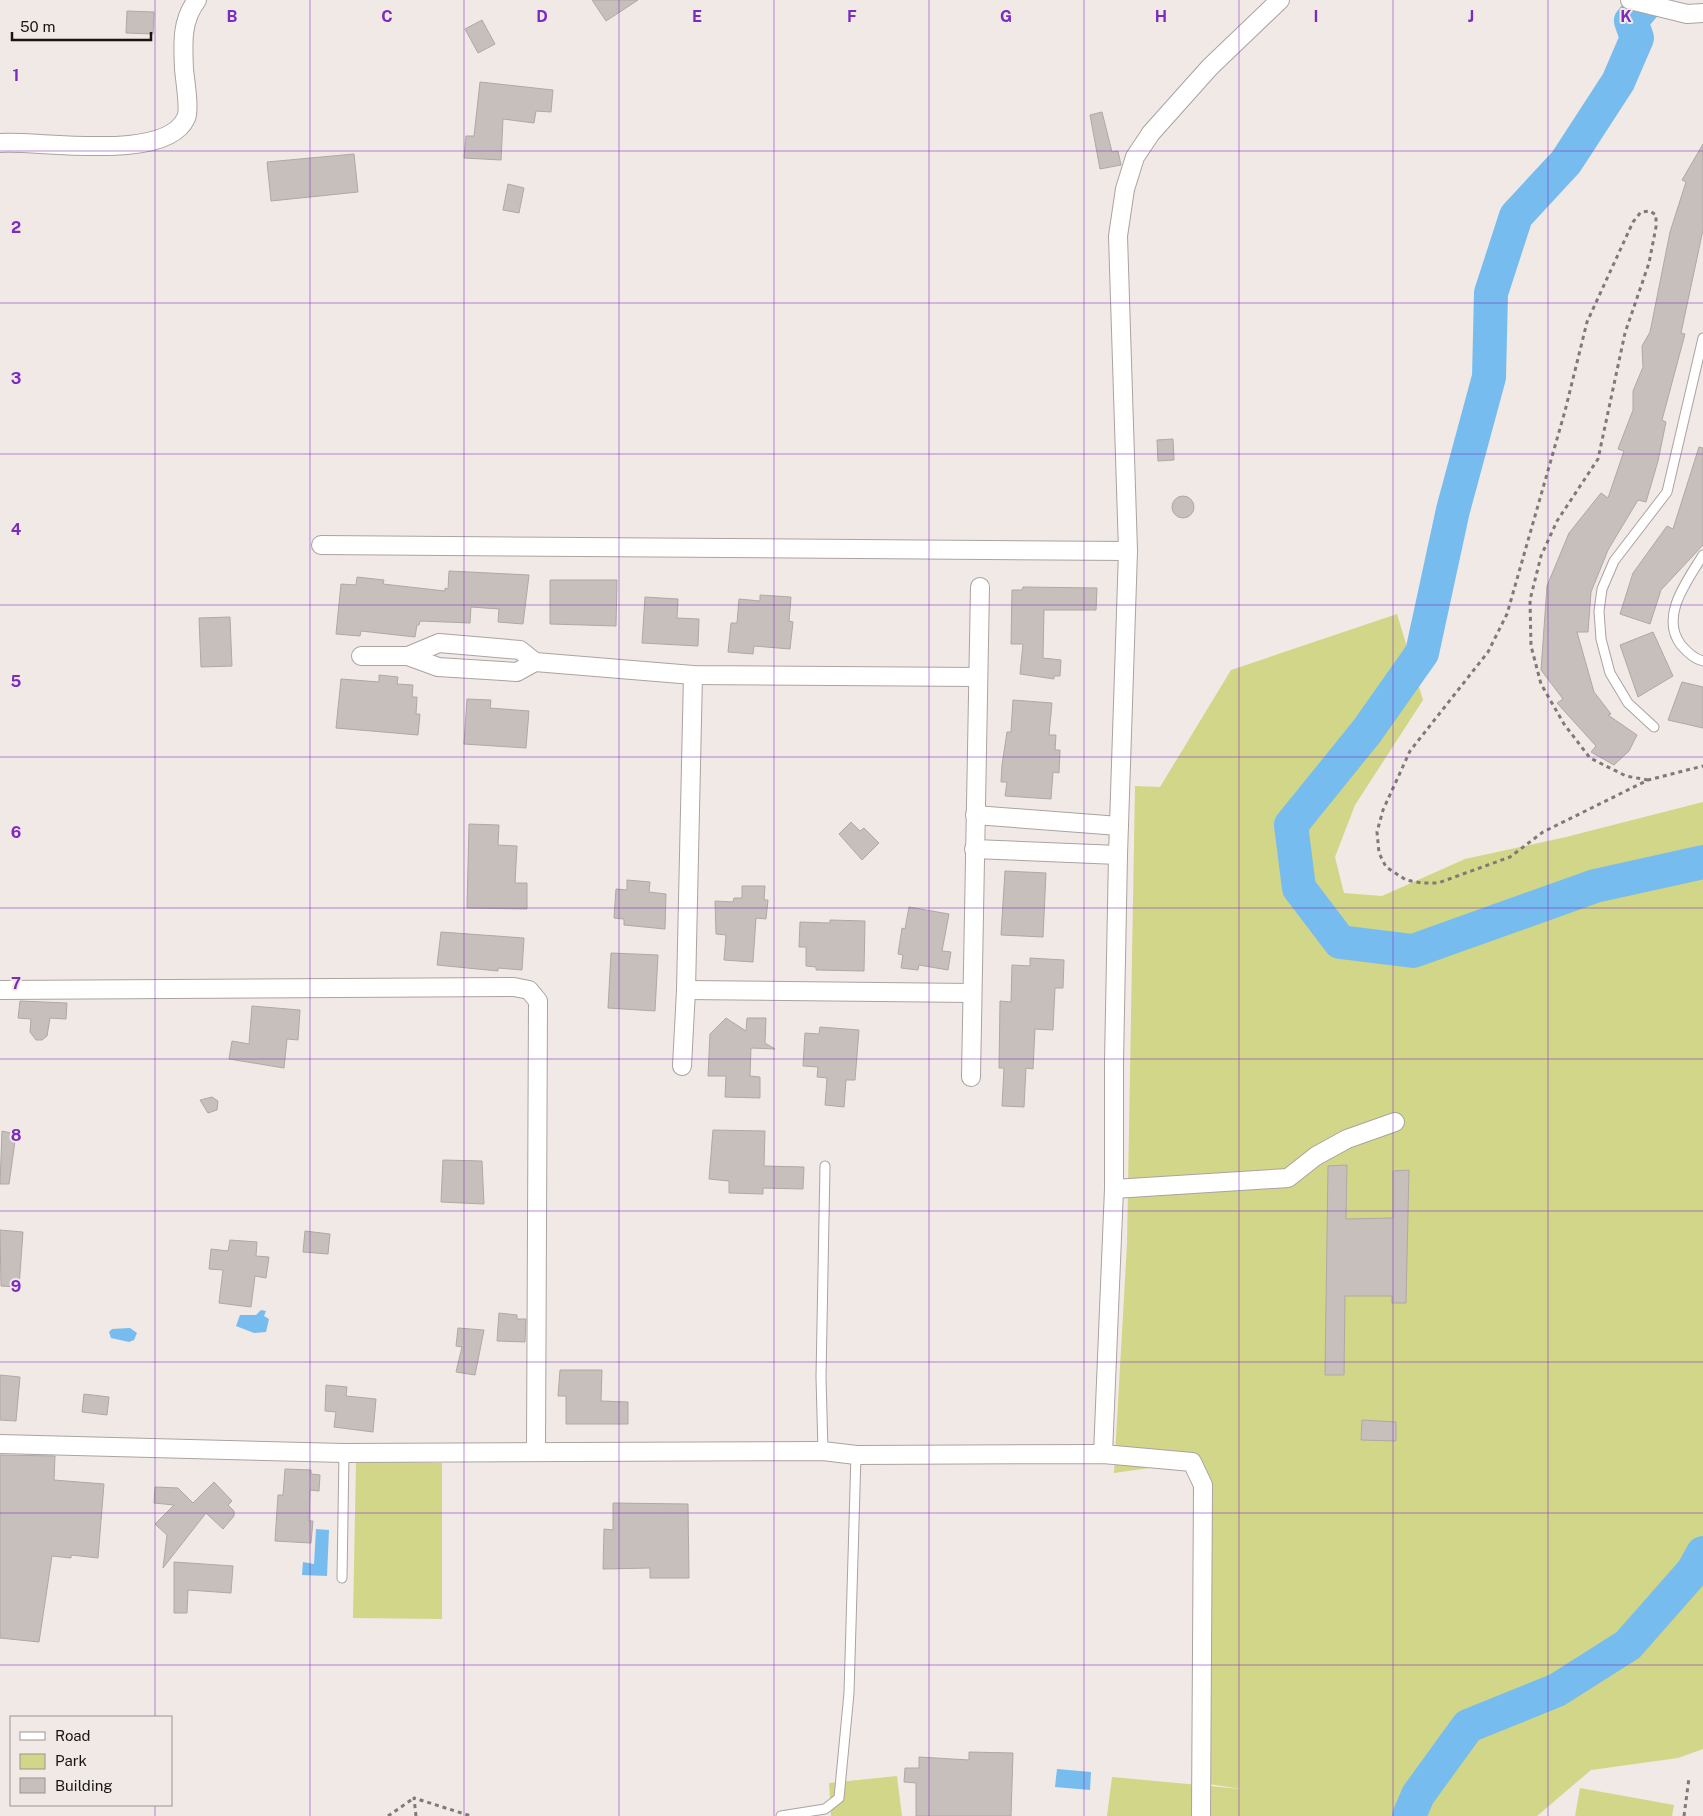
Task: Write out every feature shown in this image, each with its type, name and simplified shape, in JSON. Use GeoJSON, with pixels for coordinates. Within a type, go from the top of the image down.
{"type":"FeatureCollection","features":[{"type":"Feature","properties":{"kind":"street"},"geometry":{"type":"LineString","coordinates":[[0,143],[69,147],[132,144],[164,137],[179,129],[187,117],[182,44],[184,22],[197,0]]}},
{"type":"Feature","properties":{"kind":"street"},"geometry":{"type":"LineString","coordinates":[[1103,1454],[1114,1189],[1114,1062],[1118,855],[1128,551],[1118,255],[1125,189],[1135,157],[1151,133],[1210,67],[1280,0]]}},
{"type":"Feature","properties":{"kind":"street"},"geometry":{"type":"LineString","coordinates":[[1630,0],[1687,14],[1703,13]]}},
{"type":"Feature","properties":{"kind":"street"},"geometry":{"type":"LineString","coordinates":[[321,545],[1128,551]]}},
{"type":"Feature","properties":{"kind":"street"},"geometry":{"type":"LineString","coordinates":[[970,1077],[980,587]]}},
{"type":"Feature","properties":{"kind":"street"},"geometry":{"type":"LineString","coordinates":[[408,656],[439,643],[520,650],[534,662]]}},
{"type":"Feature","properties":{"kind":"street"},"geometry":{"type":"LineString","coordinates":[[361,656],[408,656],[438,667],[517,672],[534,662],[692,675],[978,677]]}},
{"type":"Feature","properties":{"kind":"street"},"geometry":{"type":"LineString","coordinates":[[682,1066],[686,990],[692,675]]}},
{"type":"Feature","properties":{"kind":"street"},"geometry":{"type":"LineString","coordinates":[[975,815],[1119,826]]}},
{"type":"Feature","properties":{"kind":"street"},"geometry":{"type":"LineString","coordinates":[[974,850],[1118,855]]}},
{"type":"Feature","properties":{"kind":"street"},"geometry":{"type":"LineString","coordinates":[[0,990],[514,987],[529,990],[538,1001],[536,1452]]}},
{"type":"Feature","properties":{"kind":"street"},"geometry":{"type":"LineString","coordinates":[[686,990],[972,993]]}},
{"type":"Feature","properties":{"kind":"street"},"geometry":{"type":"LineString","coordinates":[[1114,1189],[1288,1178],[1316,1156],[1347,1139],[1395,1122]]}},
{"type":"Feature","properties":{"kind":"street"},"geometry":{"type":"LineString","coordinates":[[0,1444],[344,1453],[823,1451],[856,1455],[1103,1454],[1192,1462],[1203,1485],[1202,1816]]}},
{"type":"Feature","properties":{"kind":"lane"},"geometry":{"type":"LineString","coordinates":[[1654,727],[1628,703],[1610,673],[1600,639],[1599,611],[1602,589],[1614,561],[1667,492],[1703,338]]}},
{"type":"Feature","properties":{"kind":"lane"},"geometry":{"type":"LineString","coordinates":[[1703,555],[1679,596],[1673,616],[1674,630],[1679,642],[1687,652],[1703,661]]}},
{"type":"Feature","properties":{"kind":"lane"},"geometry":{"type":"LineString","coordinates":[[823,1451],[821,1377],[825,1166]]}},
{"type":"Feature","properties":{"kind":"lane"},"geometry":{"type":"LineString","coordinates":[[342,1578],[344,1453]]}},
{"type":"Feature","properties":{"kind":"lane"},"geometry":{"type":"LineString","coordinates":[[781,1816],[825,1809],[839,1798],[849,1693],[856,1455]]}},
{"type":"Feature","properties":{"kind":"path"},"geometry":{"type":"LineString","coordinates":[[1648,780],[1626,776],[1590,758],[1564,724],[1541,684],[1531,646],[1530,600],[1541,556],[1557,521],[1598,459],[1625,333],[1649,263],[1656,227],[1656,215],[1650,211],[1642,212],[1633,222],[1587,322],[1555,449],[1507,614],[1488,652],[1410,751],[1382,810],[1377,832],[1379,852],[1386,867],[1406,880],[1438,883],[1510,857],[1543,832],[1648,780],[1703,766]]}},
{"type":"Feature","properties":{"kind":"path"},"geometry":{"type":"LineString","coordinates":[[1684,1816],[1689,1778]]}},
{"type":"Feature","properties":{"kind":"path"},"geometry":{"type":"LineString","coordinates":[[388,1816],[414,1798]]}},
{"type":"Feature","properties":{"kind":"path"},"geometry":{"type":"LineString","coordinates":[[414,1798],[416,1816]]}},
{"type":"Feature","properties":{"kind":"path"},"geometry":{"type":"LineString","coordinates":[[414,1798],[471,1816]]}},
{"type":"Feature","properties":{"kind":"green space"},"geometry":{"type":"Polygon","coordinates":[[[1397,614],[1423,700],[1355,805],[1335,857],[1344,893],[1382,896],[1465,859],[1566,837],[1703,802],[1703,1749],[1678,1758],[1591,1770],[1537,1816],[1107,1816],[1112,1777],[1242,1789],[1202,1783],[1192,1462],[1114,1473],[1127,1244],[1135,786],[1160,787],[1231,670],[1397,614]]]}},
{"type":"Feature","properties":{"kind":"green space"},"geometry":{"type":"Polygon","coordinates":[[[356,1461],[442,1463],[442,1619],[353,1618],[356,1461]]]}},
{"type":"Feature","properties":{"kind":"green space"},"geometry":{"type":"Polygon","coordinates":[[[897,1776],[902,1816],[831,1816],[829,1783],[897,1776]]]}},
{"type":"Feature","properties":{"kind":"green space"},"geometry":{"type":"Polygon","coordinates":[[[1580,1788],[1674,1805],[1672,1816],[1575,1816],[1580,1788]]]}},
{"type":"Feature","properties":{"kind":"water"},"geometry":{"type":"Polygon","coordinates":[[[261,1310],[266,1311],[264,1316],[269,1319],[266,1332],[254,1333],[236,1326],[240,1315],[256,1315],[261,1310]]]}},
{"type":"Feature","properties":{"kind":"water"},"geometry":{"type":"Polygon","coordinates":[[[130,1328],[137,1333],[134,1340],[129,1342],[111,1338],[109,1332],[112,1329],[130,1328]]]}},
{"type":"Feature","properties":{"kind":"water"},"geometry":{"type":"Polygon","coordinates":[[[316,1529],[329,1530],[327,1576],[302,1575],[303,1562],[314,1564],[316,1529]]]}},
{"type":"Feature","properties":{"kind":"water"},"geometry":{"type":"Polygon","coordinates":[[[1057,1769],[1091,1772],[1090,1790],[1055,1787],[1057,1769]]]}},
{"type":"Feature","properties":{"kind":"building"},"geometry":{"type":"Polygon","coordinates":[[[592,0],[638,0],[606,21],[592,0]]]}},
{"type":"Feature","properties":{"kind":"building"},"geometry":{"type":"Polygon","coordinates":[[[127,11],[154,12],[153,34],[126,33],[127,11]]]}},
{"type":"Feature","properties":{"kind":"building"},"geometry":{"type":"Polygon","coordinates":[[[482,20],[495,44],[478,53],[465,29],[482,20]]]}},
{"type":"Feature","properties":{"kind":"building"},"geometry":{"type":"Polygon","coordinates":[[[480,82],[553,90],[551,112],[536,111],[534,123],[503,119],[501,160],[464,158],[466,136],[474,136],[480,82]]]}},
{"type":"Feature","properties":{"kind":"building"},"geometry":{"type":"Polygon","coordinates":[[[1102,112],[1112,152],[1118,151],[1121,165],[1100,169],[1090,115],[1102,112]]]}},
{"type":"Feature","properties":{"kind":"building"},"geometry":{"type":"Polygon","coordinates":[[[1703,144],[1703,230],[1681,333],[1685,334],[1662,420],[1666,422],[1658,461],[1646,502],[1638,500],[1608,550],[1591,592],[1588,632],[1577,632],[1594,692],[1611,714],[1608,715],[1637,735],[1629,751],[1614,765],[1591,752],[1596,746],[1557,703],[1563,699],[1541,670],[1547,586],[1569,533],[1601,493],[1608,498],[1624,451],[1618,449],[1633,410],[1633,391],[1643,367],[1642,346],[1650,332],[1670,232],[1686,182],[1682,180],[1703,144]]]}},
{"type":"Feature","properties":{"kind":"building"},"geometry":{"type":"Polygon","coordinates":[[[354,154],[358,192],[271,201],[267,162],[354,154]]]}},
{"type":"Feature","properties":{"kind":"building"},"geometry":{"type":"Polygon","coordinates":[[[508,184],[524,188],[519,213],[503,210],[508,184]]]}},
{"type":"Feature","properties":{"kind":"building"},"geometry":{"type":"Polygon","coordinates":[[[1173,439],[1174,460],[1158,461],[1157,440],[1173,439]]]}},
{"type":"Feature","properties":{"kind":"building"},"geometry":{"type":"Polygon","coordinates":[[[1699,447],[1703,448],[1703,545],[1661,590],[1650,624],[1620,614],[1633,573],[1667,526],[1673,529],[1699,447]]]}},
{"type":"Feature","properties":{"kind":"building"},"geometry":{"type":"Polygon","coordinates":[[[1183,496],[1191,499],[1194,507],[1191,515],[1183,518],[1175,515],[1172,507],[1175,499],[1183,496]]]}},
{"type":"Feature","properties":{"kind":"building"},"geometry":{"type":"Polygon","coordinates":[[[449,571],[529,575],[523,624],[498,622],[499,609],[471,607],[470,623],[420,621],[419,625],[417,625],[415,637],[361,631],[360,636],[336,634],[341,584],[356,585],[357,577],[384,580],[383,584],[445,591],[445,588],[448,589],[449,571]]]}},
{"type":"Feature","properties":{"kind":"building"},"geometry":{"type":"Polygon","coordinates":[[[550,580],[617,580],[616,626],[550,624],[550,580]]]}},
{"type":"Feature","properties":{"kind":"building"},"geometry":{"type":"Polygon","coordinates":[[[1023,587],[1097,588],[1096,610],[1044,610],[1043,658],[1061,660],[1060,676],[1054,676],[1054,679],[1020,674],[1023,644],[1011,644],[1012,590],[1022,590],[1023,587]]]}},
{"type":"Feature","properties":{"kind":"building"},"geometry":{"type":"Polygon","coordinates":[[[760,595],[791,597],[789,621],[793,622],[790,649],[754,646],[753,654],[728,652],[731,623],[737,623],[739,599],[760,601],[760,595]]]}},
{"type":"Feature","properties":{"kind":"building"},"geometry":{"type":"Polygon","coordinates":[[[645,597],[678,599],[677,618],[699,619],[698,646],[642,643],[645,597]]]}},
{"type":"Feature","properties":{"kind":"building"},"geometry":{"type":"Polygon","coordinates":[[[230,617],[232,666],[201,667],[199,618],[230,617]]]}},
{"type":"Feature","properties":{"kind":"building"},"geometry":{"type":"Polygon","coordinates":[[[1653,632],[1673,676],[1638,697],[1620,645],[1653,632]]]}},
{"type":"Feature","properties":{"kind":"building"},"geometry":{"type":"Polygon","coordinates":[[[379,675],[398,677],[397,684],[413,685],[412,697],[417,697],[416,714],[420,714],[418,735],[336,728],[341,679],[379,682],[379,675]]]}},
{"type":"Feature","properties":{"kind":"building"},"geometry":{"type":"Polygon","coordinates":[[[1682,682],[1703,687],[1703,728],[1668,720],[1682,682]]]}},
{"type":"Feature","properties":{"kind":"building"},"geometry":{"type":"Polygon","coordinates":[[[467,699],[491,700],[490,708],[529,711],[526,748],[464,744],[467,699]]]}},
{"type":"Feature","properties":{"kind":"building"},"geometry":{"type":"Polygon","coordinates":[[[1013,700],[1052,703],[1049,735],[1056,735],[1055,750],[1060,750],[1059,773],[1053,772],[1051,799],[1005,796],[1007,782],[1001,782],[1002,765],[1007,732],[1011,732],[1013,700]]]}},
{"type":"Feature","properties":{"kind":"building"},"geometry":{"type":"Polygon","coordinates":[[[851,822],[860,831],[864,828],[879,843],[862,860],[839,834],[851,822]]]}},
{"type":"Feature","properties":{"kind":"building"},"geometry":{"type":"Polygon","coordinates":[[[469,824],[499,825],[498,845],[517,846],[515,883],[527,883],[527,909],[467,908],[469,824]]]}},
{"type":"Feature","properties":{"kind":"building"},"geometry":{"type":"Polygon","coordinates":[[[1005,871],[1046,873],[1043,937],[1001,935],[1005,871]]]}},
{"type":"Feature","properties":{"kind":"building"},"geometry":{"type":"Polygon","coordinates":[[[627,880],[650,882],[649,892],[666,894],[665,929],[624,925],[624,919],[614,918],[616,889],[627,890],[627,880]]]}},
{"type":"Feature","properties":{"kind":"building"},"geometry":{"type":"Polygon","coordinates":[[[742,886],[765,886],[764,900],[768,900],[766,919],[756,918],[753,962],[724,960],[726,935],[716,934],[715,901],[733,902],[734,898],[742,898],[742,886]]]}},
{"type":"Feature","properties":{"kind":"building"},"geometry":{"type":"Polygon","coordinates":[[[909,907],[949,914],[942,951],[951,952],[948,970],[919,965],[918,970],[901,968],[903,955],[898,954],[902,928],[905,929],[909,907]]]}},
{"type":"Feature","properties":{"kind":"building"},"geometry":{"type":"Polygon","coordinates":[[[830,920],[865,921],[864,971],[816,970],[816,967],[806,966],[806,947],[799,947],[800,922],[830,923],[830,920]]]}},
{"type":"Feature","properties":{"kind":"building"},"geometry":{"type":"Polygon","coordinates":[[[441,932],[524,938],[522,970],[498,968],[498,971],[437,965],[441,932]]]}},
{"type":"Feature","properties":{"kind":"building"},"geometry":{"type":"Polygon","coordinates":[[[611,953],[658,955],[655,1011],[608,1008],[611,953]]]}},
{"type":"Feature","properties":{"kind":"building"},"geometry":{"type":"Polygon","coordinates":[[[1030,958],[1064,960],[1063,988],[1055,988],[1053,1030],[1035,1029],[1033,1069],[1026,1068],[1024,1107],[1002,1106],[1004,1068],[999,1068],[1000,1001],[1011,1002],[1012,965],[1030,966],[1030,958]]]}},
{"type":"Feature","properties":{"kind":"building"},"geometry":{"type":"Polygon","coordinates":[[[20,1001],[67,1003],[66,1019],[50,1018],[47,1036],[42,1040],[36,1040],[30,1032],[31,1019],[18,1018],[20,1001]]]}},
{"type":"Feature","properties":{"kind":"building"},"geometry":{"type":"Polygon","coordinates":[[[252,1006],[300,1010],[298,1040],[287,1039],[284,1068],[229,1059],[232,1041],[249,1044],[252,1006]]]}},
{"type":"Feature","properties":{"kind":"building"},"geometry":{"type":"Polygon","coordinates":[[[726,1018],[746,1031],[747,1018],[766,1018],[765,1043],[775,1049],[751,1048],[750,1076],[760,1077],[760,1098],[725,1097],[726,1076],[708,1076],[710,1034],[726,1018]]]}},
{"type":"Feature","properties":{"kind":"building"},"geometry":{"type":"Polygon","coordinates":[[[820,1027],[859,1030],[855,1080],[846,1080],[844,1107],[825,1105],[827,1078],[817,1077],[818,1067],[803,1066],[805,1033],[819,1034],[820,1027]]]}},
{"type":"Feature","properties":{"kind":"building"},"geometry":{"type":"Polygon","coordinates":[[[212,1097],[218,1101],[217,1110],[208,1113],[200,1100],[212,1097]]]}},
{"type":"Feature","properties":{"kind":"building"},"geometry":{"type":"Polygon","coordinates":[[[713,1130],[765,1131],[764,1166],[804,1167],[803,1189],[763,1188],[763,1194],[729,1193],[729,1181],[709,1179],[713,1130]]]}},
{"type":"Feature","properties":{"kind":"building"},"geometry":{"type":"Polygon","coordinates":[[[2,1131],[16,1134],[9,1184],[0,1184],[2,1131]]]}},
{"type":"Feature","properties":{"kind":"building"},"geometry":{"type":"Polygon","coordinates":[[[443,1160],[482,1161],[484,1204],[441,1202],[443,1160]]]}},
{"type":"Feature","properties":{"kind":"building"},"geometry":{"type":"Polygon","coordinates":[[[1347,1165],[1346,1219],[1393,1218],[1393,1171],[1409,1170],[1406,1303],[1392,1303],[1392,1296],[1345,1296],[1344,1375],[1325,1375],[1328,1166],[1347,1165]]]}},
{"type":"Feature","properties":{"kind":"building"},"geometry":{"type":"Polygon","coordinates":[[[0,1230],[23,1232],[19,1287],[1,1286],[0,1230]]]}},
{"type":"Feature","properties":{"kind":"building"},"geometry":{"type":"Polygon","coordinates":[[[305,1231],[330,1234],[328,1254],[303,1252],[305,1231]]]}},
{"type":"Feature","properties":{"kind":"building"},"geometry":{"type":"Polygon","coordinates":[[[230,1240],[257,1242],[256,1256],[269,1257],[266,1278],[255,1276],[251,1307],[219,1303],[223,1270],[209,1269],[211,1249],[228,1251],[230,1240]]]}},
{"type":"Feature","properties":{"kind":"building"},"geometry":{"type":"Polygon","coordinates":[[[499,1313],[517,1315],[517,1319],[526,1319],[525,1342],[497,1341],[499,1313]]]}},
{"type":"Feature","properties":{"kind":"building"},"geometry":{"type":"Polygon","coordinates":[[[458,1328],[484,1330],[475,1375],[456,1372],[462,1347],[456,1346],[458,1328]]]}},
{"type":"Feature","properties":{"kind":"building"},"geometry":{"type":"Polygon","coordinates":[[[560,1370],[602,1370],[601,1401],[628,1402],[628,1424],[566,1424],[566,1396],[558,1396],[560,1370]]]}},
{"type":"Feature","properties":{"kind":"building"},"geometry":{"type":"Polygon","coordinates":[[[0,1375],[20,1377],[16,1421],[0,1420],[0,1375]]]}},
{"type":"Feature","properties":{"kind":"building"},"geometry":{"type":"Polygon","coordinates":[[[326,1385],[347,1387],[346,1396],[376,1399],[373,1432],[334,1427],[336,1412],[325,1411],[326,1385]]]}},
{"type":"Feature","properties":{"kind":"building"},"geometry":{"type":"Polygon","coordinates":[[[84,1394],[109,1397],[107,1415],[82,1412],[84,1394]]]}},
{"type":"Feature","properties":{"kind":"building"},"geometry":{"type":"Polygon","coordinates":[[[1362,1420],[1396,1422],[1396,1441],[1361,1440],[1362,1420]]]}},
{"type":"Feature","properties":{"kind":"building"},"geometry":{"type":"Polygon","coordinates":[[[0,1455],[55,1456],[54,1480],[104,1484],[98,1558],[71,1555],[71,1558],[52,1556],[39,1642],[0,1638],[0,1455]]]}},
{"type":"Feature","properties":{"kind":"building"},"geometry":{"type":"Polygon","coordinates":[[[285,1469],[311,1470],[311,1474],[320,1475],[319,1491],[310,1490],[309,1521],[313,1521],[311,1543],[275,1541],[278,1495],[283,1495],[285,1469]]]}},
{"type":"Feature","properties":{"kind":"building"},"geometry":{"type":"Polygon","coordinates":[[[214,1482],[232,1501],[228,1505],[234,1511],[234,1516],[223,1529],[206,1513],[163,1568],[167,1535],[155,1524],[174,1505],[154,1503],[155,1487],[178,1488],[193,1503],[214,1482]]]}},
{"type":"Feature","properties":{"kind":"building"},"geometry":{"type":"Polygon","coordinates":[[[613,1503],[688,1504],[689,1578],[650,1578],[650,1568],[603,1569],[604,1529],[613,1530],[613,1503]]]}},
{"type":"Feature","properties":{"kind":"building"},"geometry":{"type":"Polygon","coordinates":[[[174,1562],[233,1566],[231,1593],[188,1590],[187,1613],[174,1613],[174,1562]]]}},
{"type":"Feature","properties":{"kind":"building"},"geometry":{"type":"Polygon","coordinates":[[[969,1752],[1013,1753],[1011,1816],[916,1816],[916,1783],[904,1782],[905,1768],[919,1768],[919,1757],[969,1760],[969,1752]]]}},
{"type":"Feature","properties":{"kind":"waterway"},"geometry":{"type":"LineString","coordinates":[[1649,0],[1631,21],[1637,38],[1618,82],[1566,162],[1516,216],[1491,293],[1489,377],[1453,510],[1422,653],[1367,731],[1291,825],[1299,888],[1340,942],[1413,951],[1595,886],[1703,862]]}},
{"type":"Feature","properties":{"kind":"waterway"},"geometry":{"type":"LineString","coordinates":[[1409,1816],[1418,1795],[1468,1726],[1557,1690],[1628,1645],[1693,1571],[1703,1553]]}}]}
